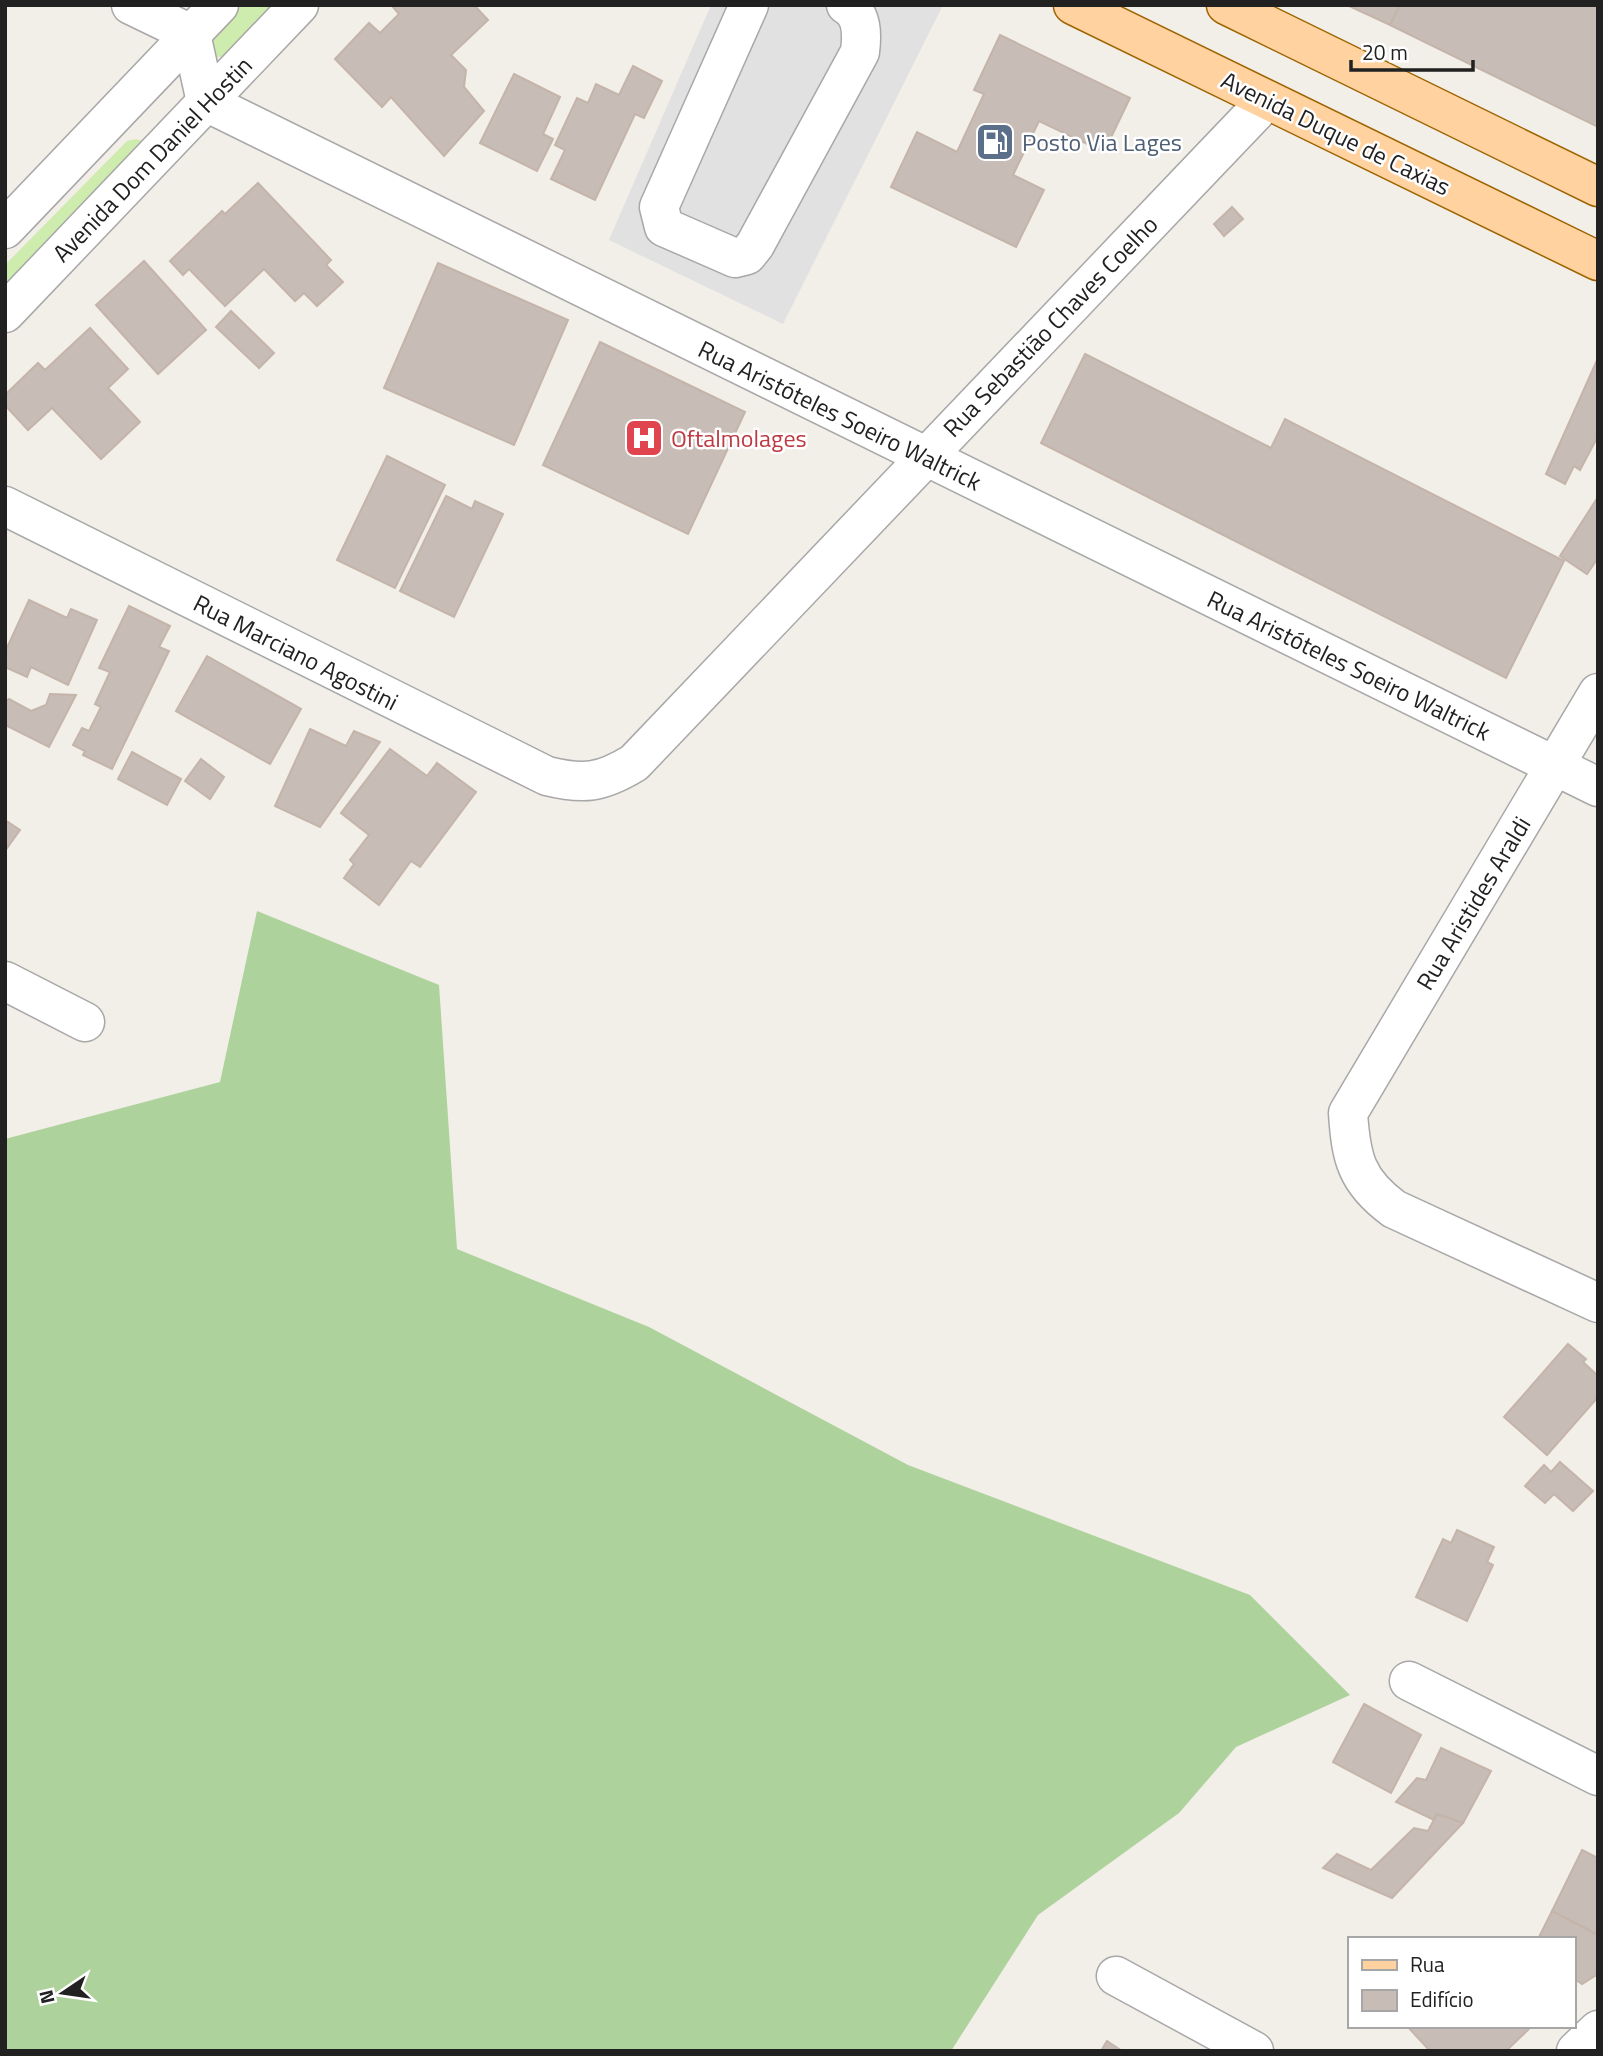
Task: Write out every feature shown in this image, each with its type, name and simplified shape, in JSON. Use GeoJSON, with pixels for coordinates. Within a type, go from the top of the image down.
{"type":"FeatureCollection","features":[{"type":"Feature","properties":{"kind":"main road","name":"Avenida Duque de Caxias"},"geometry":{"type":"LineString","coordinates":[[1073,5],[1598,261]]}},
{"type":"Feature","properties":{"kind":"main road"},"geometry":{"type":"LineString","coordinates":[[1226,5],[1598,187]]}},
{"type":"Feature","properties":{"kind":"street"},"geometry":{"type":"LineString","coordinates":[[131,5],[191,34]]}},
{"type":"Feature","properties":{"kind":"street"},"geometry":{"type":"LineString","coordinates":[[5,229],[219,5]]}},
{"type":"Feature","properties":{"kind":"street","name":"Avenida Dom Daniel Hostin"},"geometry":{"type":"LineString","coordinates":[[5,313],[299,5]]}},
{"type":"Feature","properties":{"kind":"street"},"geometry":{"type":"LineString","coordinates":[[749,5],[659,207],[664,227],[735,258],[747,255],[755,245],[860,52],[862,32],[852,8],[846,5]]}},
{"type":"Feature","properties":{"kind":"street"},"geometry":{"type":"LineString","coordinates":[[191,34],[206,102]]}},
{"type":"Feature","properties":{"kind":"street","name":"Rua Sebastião Chaves Coelho"},"geometry":{"type":"LineString","coordinates":[[592,782],[613,775],[634,762],[1267,100]]}},
{"type":"Feature","properties":{"kind":"street","name":"Rua Aristóteles Soeiro Waltrick"},"geometry":{"type":"LineString","coordinates":[[206,102],[1598,787]]}},
{"type":"Feature","properties":{"kind":"street","name":"Rua Marciano Agostini"},"geometry":{"type":"LineString","coordinates":[[5,506],[547,776],[570,782],[592,782]]}},
{"type":"Feature","properties":{"kind":"street","name":"Rua Aristides Araldi"},"geometry":{"type":"LineString","coordinates":[[1598,693],[1348,1113],[1349,1138],[1356,1168],[1374,1194],[1394,1209],[1598,1303]]}},
{"type":"Feature","properties":{"kind":"street"},"geometry":{"type":"LineString","coordinates":[[5,981],[85,1022]]}},
{"type":"Feature","properties":{"kind":"street"},"geometry":{"type":"LineString","coordinates":[[1409,1681],[1598,1776]]}},
{"type":"Feature","properties":{"kind":"street"},"geometry":{"type":"LineString","coordinates":[[1116,1976],[1254,2051]]}},
{"type":"Feature","properties":{"kind":"street"},"geometry":{"type":"LineString","coordinates":[[1576,2051],[1598,2030]]}},
{"type":"Feature","properties":{"kind":"green space"},"geometry":{"type":"Polygon","coordinates":[[[235,5],[274,5],[224,56],[210,59],[207,34],[235,5]]]}},
{"type":"Feature","properties":{"kind":"green space"},"geometry":{"type":"Polygon","coordinates":[[[127,141],[143,141],[5,309],[5,265],[127,141]]]}},
{"type":"Feature","properties":{"kind":"green space"},"geometry":{"type":"Polygon","coordinates":[[[257,911],[439,985],[457,1249],[649,1327],[908,1465],[1250,1595],[1350,1695],[1236,1747],[1179,1813],[1038,1915],[951,2051],[5,2051],[5,1139],[220,1082],[257,911]]]}},
{"type":"Feature","properties":{"kind":"shaded area"},"geometry":{"type":"Polygon","coordinates":[[[711,5],[943,5],[783,324],[609,240],[711,5]]]}},
{"type":"Feature","properties":{"kind":"building"},"geometry":{"type":"Polygon","coordinates":[[[394,5],[474,5],[488,20],[451,55],[466,70],[464,87],[484,111],[444,156],[391,97],[382,107],[335,59],[369,23],[380,33],[399,14],[394,5]]]}},
{"type":"Feature","properties":{"kind":"building"},"geometry":{"type":"Polygon","coordinates":[[[1347,5],[1400,5],[1390,25],[1347,5]]]}},
{"type":"Feature","properties":{"kind":"building"},"geometry":{"type":"Polygon","coordinates":[[[1400,5],[1598,5],[1598,127],[1390,25],[1400,5]]]}},
{"type":"Feature","properties":{"kind":"building","name":"Posto Via Lages"},"geometry":{"type":"Polygon","coordinates":[[[1000,35],[1130,98],[1104,152],[1039,121],[1013,175],[1044,190],[1016,247],[891,187],[917,132],[957,152],[984,94],[974,90],[1000,35]]]}},
{"type":"Feature","properties":{"kind":"building"},"geometry":{"type":"Polygon","coordinates":[[[633,66],[662,81],[644,118],[635,114],[595,200],[551,179],[565,150],[555,145],[577,98],[588,103],[596,84],[619,95],[633,66]]]}},
{"type":"Feature","properties":{"kind":"building"},"geometry":{"type":"Polygon","coordinates":[[[514,74],[560,97],[543,134],[553,139],[537,171],[480,143],[514,74]]]}},
{"type":"Feature","properties":{"kind":"building"},"geometry":{"type":"Polygon","coordinates":[[[258,183],[331,260],[326,265],[343,282],[317,306],[304,293],[295,301],[264,269],[225,306],[189,269],[183,275],[170,261],[222,211],[225,214],[258,183]]]}},
{"type":"Feature","properties":{"kind":"building"},"geometry":{"type":"Polygon","coordinates":[[[1232,207],[1243,219],[1224,236],[1214,224],[1232,207]]]}},
{"type":"Feature","properties":{"kind":"building"},"geometry":{"type":"Polygon","coordinates":[[[144,261],[206,330],[158,374],[96,305],[144,261]]]}},
{"type":"Feature","properties":{"kind":"building"},"geometry":{"type":"Polygon","coordinates":[[[438,263],[568,320],[514,445],[384,388],[438,263]]]}},
{"type":"Feature","properties":{"kind":"building"},"geometry":{"type":"Polygon","coordinates":[[[231,311],[274,353],[259,368],[216,327],[231,311]]]}},
{"type":"Feature","properties":{"kind":"building"},"geometry":{"type":"Polygon","coordinates":[[[90,328],[128,369],[108,388],[140,422],[101,459],[52,408],[28,430],[5,405],[5,395],[38,363],[45,370],[90,328]]]}},
{"type":"Feature","properties":{"kind":"building","name":"Oftalmolages"},"geometry":{"type":"Polygon","coordinates":[[[600,342],[745,412],[688,534],[543,465],[600,342]]]}},
{"type":"Feature","properties":{"kind":"building"},"geometry":{"type":"Polygon","coordinates":[[[1085,354],[1271,448],[1285,419],[1564,561],[1506,678],[1041,443],[1085,354]]]}},
{"type":"Feature","properties":{"kind":"building"},"geometry":{"type":"Polygon","coordinates":[[[1598,358],[1598,436],[1580,470],[1574,466],[1565,484],[1546,474],[1598,358]]]}},
{"type":"Feature","properties":{"kind":"building"},"geometry":{"type":"Polygon","coordinates":[[[387,456],[445,485],[395,588],[337,560],[387,456]]]}},
{"type":"Feature","properties":{"kind":"building"},"geometry":{"type":"Polygon","coordinates":[[[446,496],[472,509],[475,501],[503,514],[454,617],[400,591],[446,496]]]}},
{"type":"Feature","properties":{"kind":"building"},"geometry":{"type":"Polygon","coordinates":[[[1598,497],[1598,558],[1587,574],[1560,556],[1598,497]]]}},
{"type":"Feature","properties":{"kind":"building"},"geometry":{"type":"Polygon","coordinates":[[[29,600],[67,618],[71,609],[97,620],[68,685],[31,667],[27,677],[5,667],[5,652],[29,600]]]}},
{"type":"Feature","properties":{"kind":"building"},"geometry":{"type":"Polygon","coordinates":[[[129,606],[170,626],[159,647],[169,651],[112,769],[83,755],[85,751],[73,745],[82,728],[89,731],[101,707],[95,704],[110,672],[99,668],[129,606]]]}},
{"type":"Feature","properties":{"kind":"building"},"geometry":{"type":"Polygon","coordinates":[[[207,656],[301,709],[270,764],[176,711],[207,656]]]}},
{"type":"Feature","properties":{"kind":"building"},"geometry":{"type":"Polygon","coordinates":[[[50,694],[76,695],[49,747],[5,725],[5,702],[9,699],[31,711],[46,705],[50,694]]]}},
{"type":"Feature","properties":{"kind":"building"},"geometry":{"type":"Polygon","coordinates":[[[310,729],[346,746],[354,731],[380,742],[320,827],[275,806],[310,729]]]}},
{"type":"Feature","properties":{"kind":"building"},"geometry":{"type":"Polygon","coordinates":[[[390,749],[427,776],[437,763],[476,792],[420,867],[411,861],[379,905],[344,878],[354,864],[350,860],[369,835],[341,813],[390,749]]]}},
{"type":"Feature","properties":{"kind":"building"},"geometry":{"type":"Polygon","coordinates":[[[132,752],[181,779],[167,805],[118,779],[132,752]]]}},
{"type":"Feature","properties":{"kind":"building"},"geometry":{"type":"Polygon","coordinates":[[[201,759],[224,777],[210,799],[185,781],[201,759]]]}},
{"type":"Feature","properties":{"kind":"building"},"geometry":{"type":"Polygon","coordinates":[[[5,820],[20,830],[5,851],[5,820]]]}},
{"type":"Feature","properties":{"kind":"building"},"geometry":{"type":"Polygon","coordinates":[[[1568,1344],[1586,1359],[1583,1362],[1598,1376],[1598,1397],[1547,1455],[1504,1417],[1568,1344]]]}},
{"type":"Feature","properties":{"kind":"building"},"geometry":{"type":"Polygon","coordinates":[[[1560,1462],[1593,1491],[1573,1511],[1554,1494],[1545,1503],[1525,1486],[1544,1465],[1551,1472],[1560,1462]]]}},
{"type":"Feature","properties":{"kind":"building"},"geometry":{"type":"Polygon","coordinates":[[[1457,1530],[1494,1547],[1487,1562],[1493,1565],[1467,1621],[1416,1597],[1443,1539],[1451,1543],[1457,1530]]]}},
{"type":"Feature","properties":{"kind":"building"},"geometry":{"type":"Polygon","coordinates":[[[1364,1704],[1421,1735],[1391,1793],[1333,1762],[1364,1704]]]}},
{"type":"Feature","properties":{"kind":"building"},"geometry":{"type":"Polygon","coordinates":[[[1441,1748],[1491,1771],[1463,1823],[1437,1814],[1434,1820],[1396,1802],[1417,1778],[1426,1780],[1441,1748]]]}},
{"type":"Feature","properties":{"kind":"building"},"geometry":{"type":"Polygon","coordinates":[[[1437,1814],[1463,1823],[1392,1898],[1323,1868],[1337,1854],[1371,1870],[1414,1828],[1428,1831],[1437,1814]]]}},
{"type":"Feature","properties":{"kind":"building"},"geometry":{"type":"Polygon","coordinates":[[[1582,1850],[1598,1858],[1598,1935],[1552,1911],[1582,1850]]]}},
{"type":"Feature","properties":{"kind":"building"},"geometry":{"type":"Polygon","coordinates":[[[1552,1911],[1598,1935],[1598,1974],[1582,1984],[1575,1979],[1575,1937],[1539,1937],[1552,1911]]]}},
{"type":"Feature","properties":{"kind":"building"},"geometry":{"type":"Polygon","coordinates":[[[1409,2028],[1530,2028],[1506,2051],[1430,2051],[1409,2028]]]}},
{"type":"Feature","properties":{"kind":"building"},"geometry":{"type":"Polygon","coordinates":[[[1107,2041],[1122,2051],[1101,2051],[1107,2041]]]}},
{"type":"Feature","properties":{"kind":"place","name":"Posto Via Lages"},"geometry":{"type":"Point","coordinates":[995,142]}},
{"type":"Feature","properties":{"kind":"place","name":"Oftalmolages"},"geometry":{"type":"Point","coordinates":[644,438]}}]}
